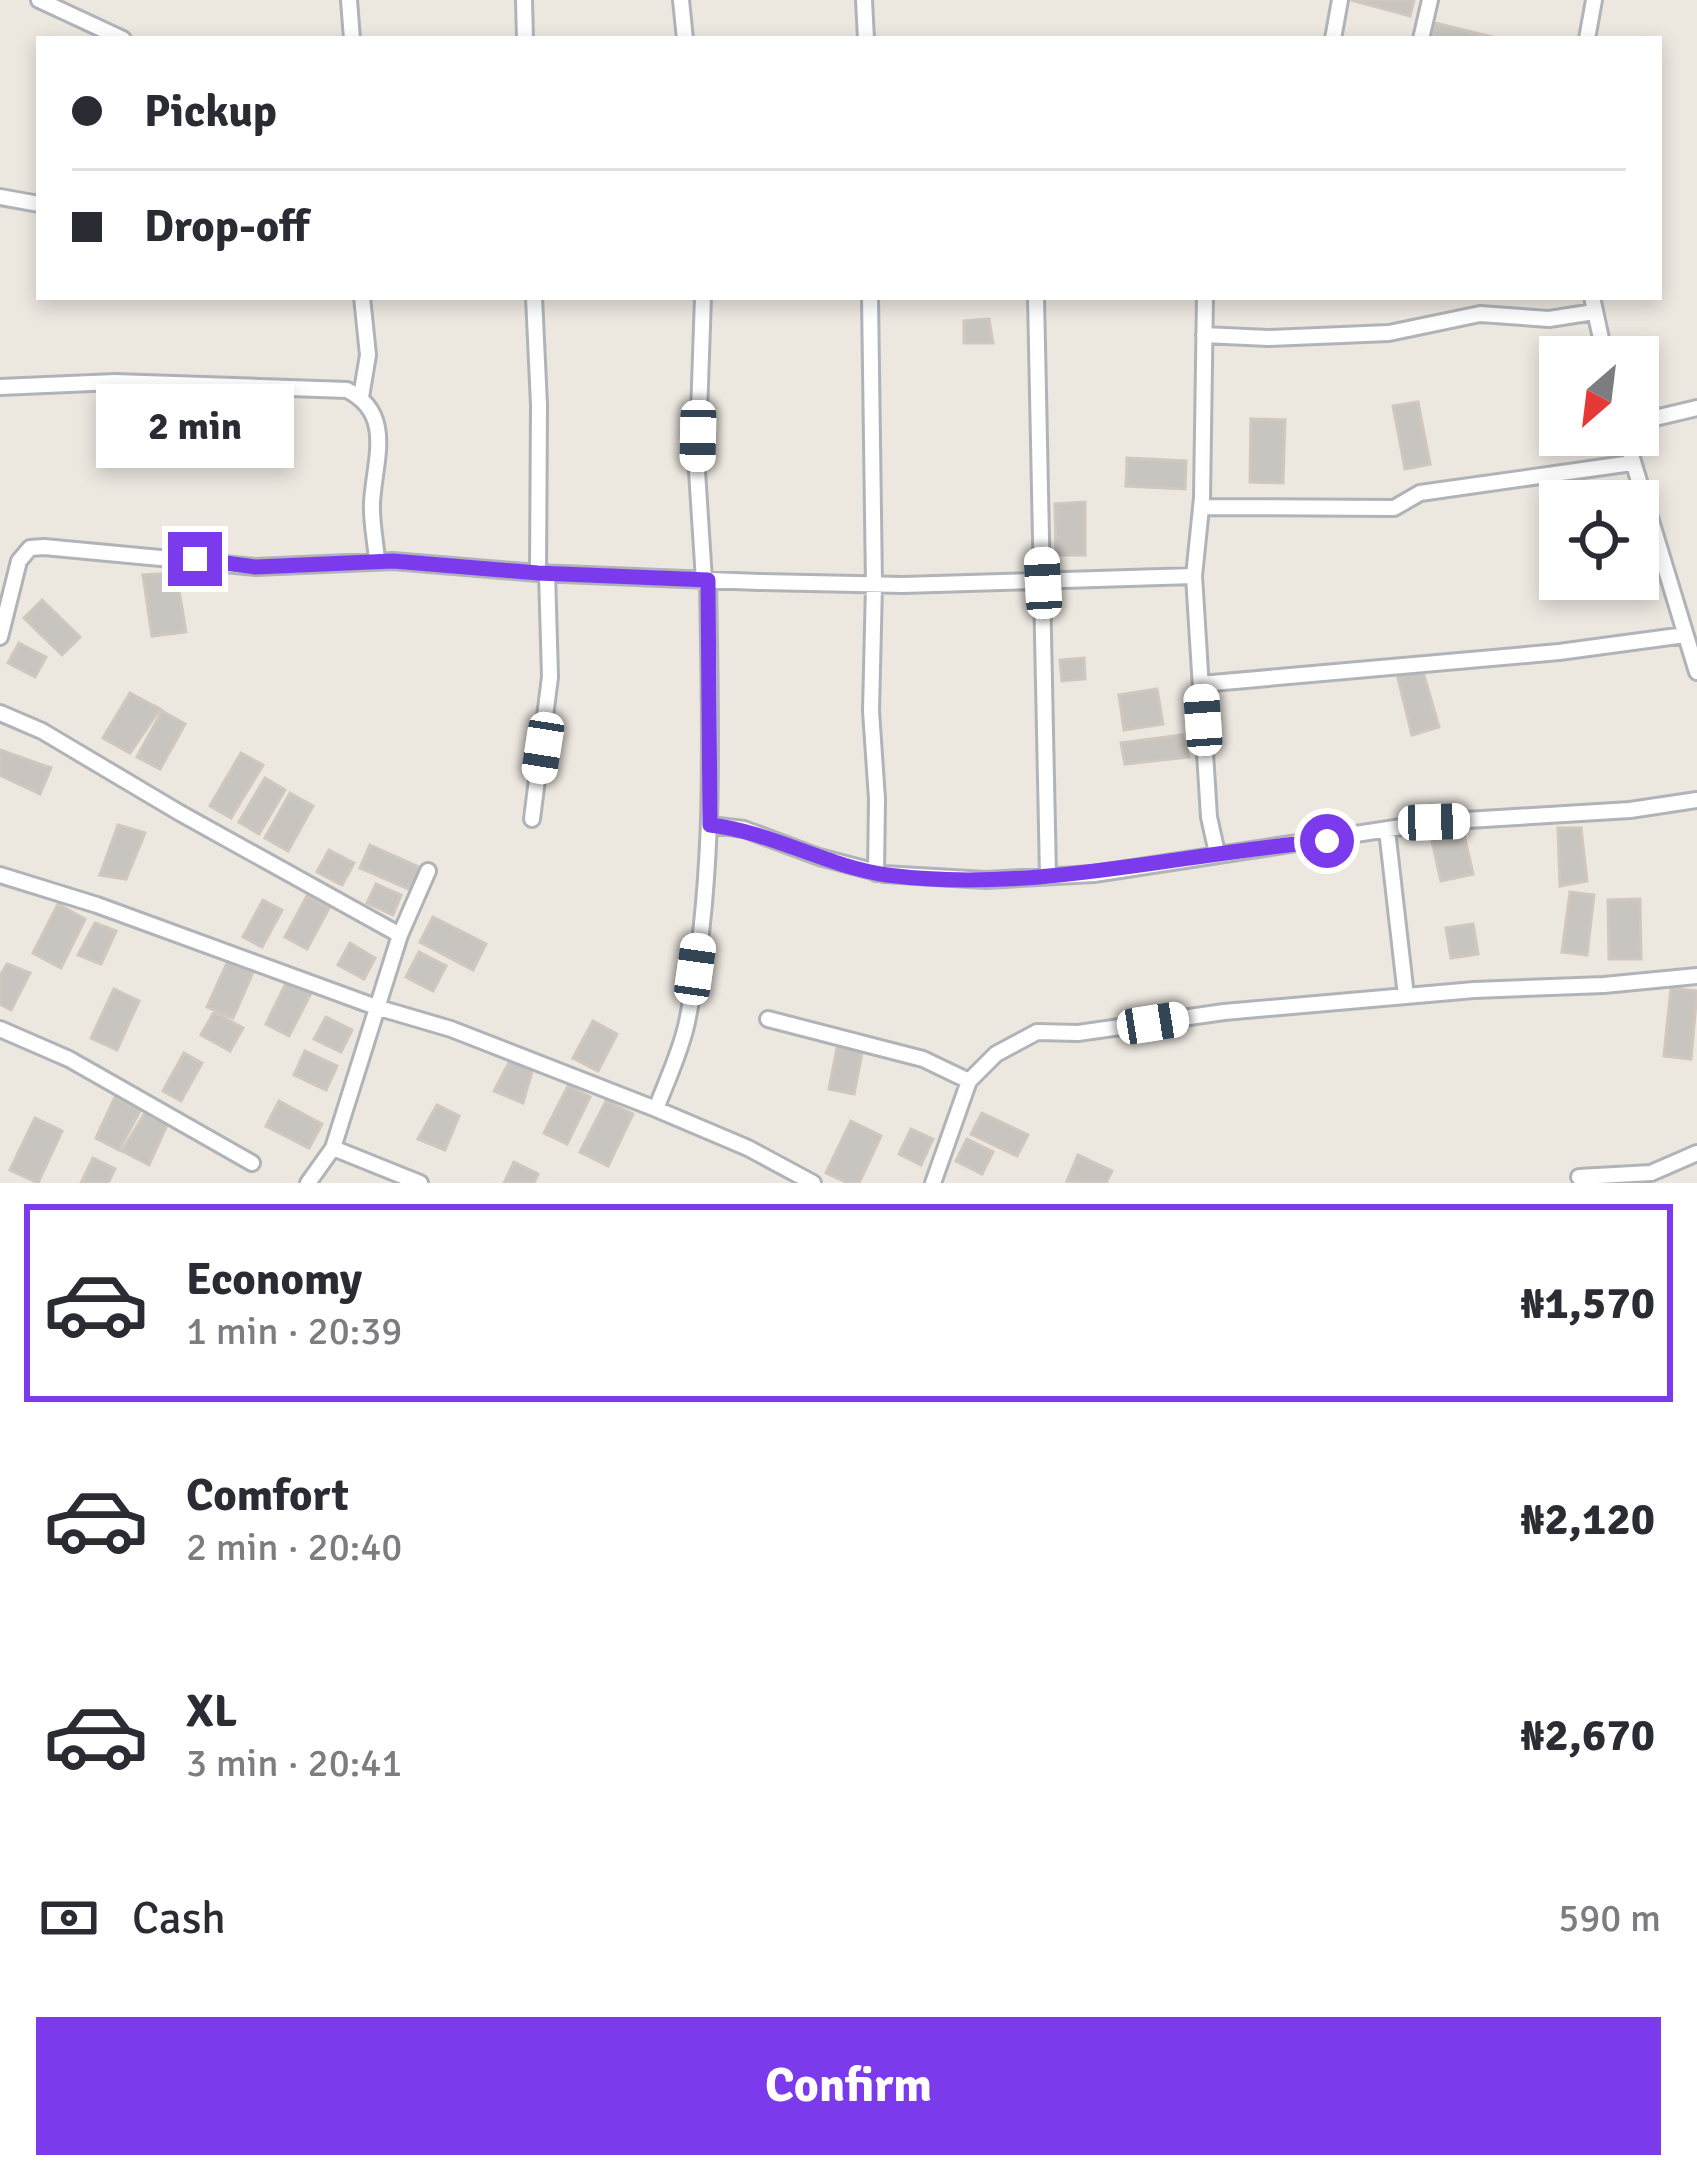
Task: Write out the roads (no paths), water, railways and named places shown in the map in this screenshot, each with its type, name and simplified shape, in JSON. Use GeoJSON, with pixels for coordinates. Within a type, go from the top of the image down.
{"type":"FeatureCollection","features":[{"type":"Feature","properties":{"kind":"street"},"geometry":{"type":"LineString","coordinates":[[39,0],[117,36]]}},
{"type":"Feature","properties":{"kind":"street"},"geometry":{"type":"LineString","coordinates":[[349,0],[352,36]]}},
{"type":"Feature","properties":{"kind":"street"},"geometry":{"type":"LineString","coordinates":[[524,0],[525,36]]}},
{"type":"Feature","properties":{"kind":"street"},"geometry":{"type":"LineString","coordinates":[[681,0],[685,36]]}},
{"type":"Feature","properties":{"kind":"street"},"geometry":{"type":"LineString","coordinates":[[864,0],[866,36]]}},
{"type":"Feature","properties":{"kind":"street"},"geometry":{"type":"LineString","coordinates":[[1334,36],[1340,0]]}},
{"type":"Feature","properties":{"kind":"street"},"geometry":{"type":"LineString","coordinates":[[1422,36],[1430,0]]}},
{"type":"Feature","properties":{"kind":"street"},"geometry":{"type":"LineString","coordinates":[[1588,36],[1594,0]]}},
{"type":"Feature","properties":{"kind":"street"},"geometry":{"type":"LineString","coordinates":[[0,197],[36,203]]}},
{"type":"Feature","properties":{"kind":"street"},"geometry":{"type":"LineString","coordinates":[[361,397],[368,355],[362,300]]}},
{"type":"Feature","properties":{"kind":"street"},"geometry":{"type":"LineString","coordinates":[[532,819],[549,694],[534,300]]}},
{"type":"Feature","properties":{"kind":"street"},"geometry":{"type":"LineString","coordinates":[[656,1108],[686,1027],[710,825],[706,580],[697,471],[703,300]]}},
{"type":"Feature","properties":{"kind":"street"},"geometry":{"type":"LineString","coordinates":[[870,300],[876,873]]}},
{"type":"Feature","properties":{"kind":"street"},"geometry":{"type":"LineString","coordinates":[[1036,300],[1048,877]]}},
{"type":"Feature","properties":{"kind":"street"},"geometry":{"type":"LineString","coordinates":[[1205,300],[1202,507],[1194,576],[1209,817],[1217,853]]}},
{"type":"Feature","properties":{"kind":"street"},"geometry":{"type":"LineString","coordinates":[[1204,335],[1390,334],[1480,314],[1550,320],[1593,304],[1600,336]]}},
{"type":"Feature","properties":{"kind":"street"},"geometry":{"type":"LineString","coordinates":[[0,387],[115,382],[347,390],[361,397],[378,426],[372,504],[377,562]]}},
{"type":"Feature","properties":{"kind":"street"},"geometry":{"type":"LineString","coordinates":[[1659,417],[1697,408]]}},
{"type":"Feature","properties":{"kind":"street"},"geometry":{"type":"LineString","coordinates":[[1630,456],[1697,672]]}},
{"type":"Feature","properties":{"kind":"street"},"geometry":{"type":"LineString","coordinates":[[1202,507],[1394,508],[1420,494],[1632,463]]}},
{"type":"Feature","properties":{"kind":"street"},"geometry":{"type":"LineString","coordinates":[[0,637],[19,561],[30,548],[256,567],[377,562],[874,585],[1194,576]]}},
{"type":"Feature","properties":{"kind":"street"},"geometry":{"type":"LineString","coordinates":[[1201,684],[1559,652],[1685,634]]}},
{"type":"Feature","properties":{"kind":"street"},"geometry":{"type":"LineString","coordinates":[[0,713],[42,731],[400,935]]}},
{"type":"Feature","properties":{"kind":"street"},"geometry":{"type":"LineString","coordinates":[[710,825],[744,829],[876,873],[986,880],[1094,874],[1434,822],[1607,812],[1697,800]]}},
{"type":"Feature","properties":{"kind":"street"},"geometry":{"type":"LineString","coordinates":[[1387,830],[1406,996]]}},
{"type":"Feature","properties":{"kind":"street"},"geometry":{"type":"LineString","coordinates":[[308,1183],[333,1148],[400,935],[428,871]]}},
{"type":"Feature","properties":{"kind":"street"},"geometry":{"type":"LineString","coordinates":[[0,874],[451,1029],[656,1108],[813,1183]]}},
{"type":"Feature","properties":{"kind":"street"},"geometry":{"type":"LineString","coordinates":[[933,1183],[969,1081],[996,1054],[1037,1032],[1078,1033],[1224,1012],[1406,996],[1697,976]]}},
{"type":"Feature","properties":{"kind":"street"},"geometry":{"type":"LineString","coordinates":[[768,1019],[923,1059],[969,1081]]}},
{"type":"Feature","properties":{"kind":"street"},"geometry":{"type":"LineString","coordinates":[[0,1029],[69,1060],[252,1163]]}},
{"type":"Feature","properties":{"kind":"street"},"geometry":{"type":"LineString","coordinates":[[333,1148],[420,1183]]}},
{"type":"Feature","properties":{"kind":"street"},"geometry":{"type":"LineString","coordinates":[[1579,1177],[1651,1173],[1697,1153]]}}]}
